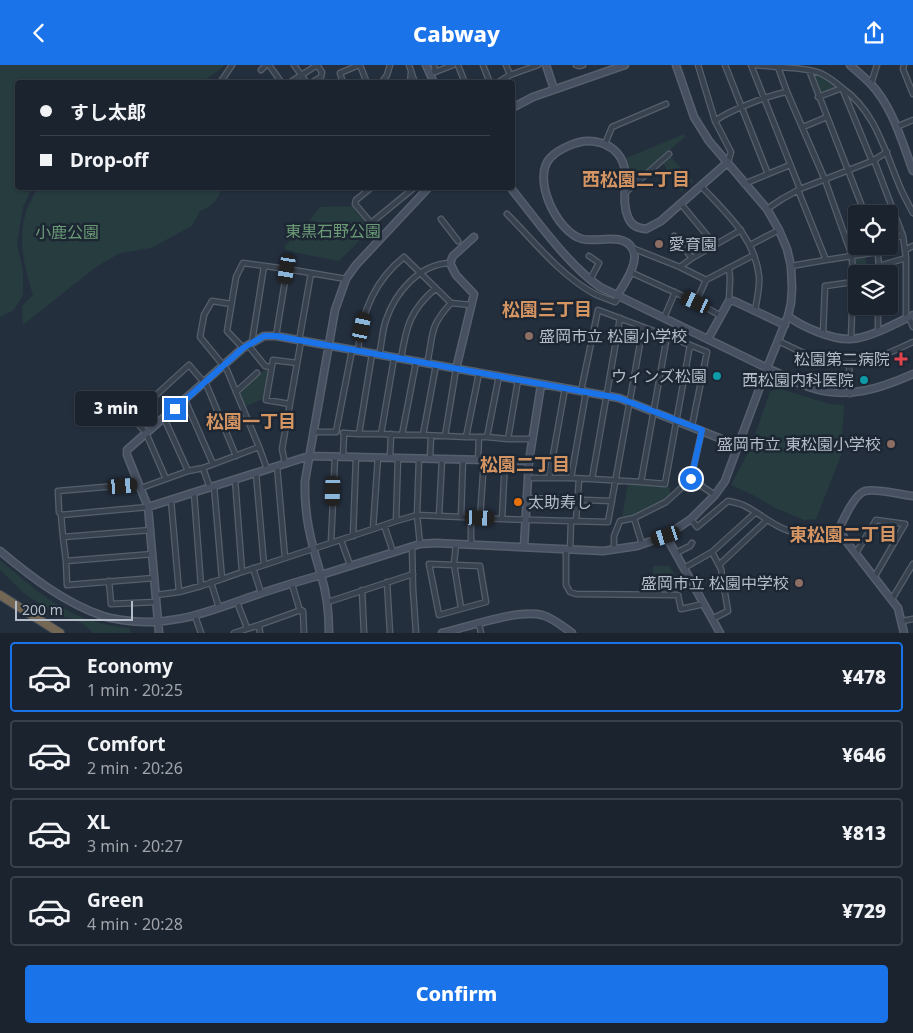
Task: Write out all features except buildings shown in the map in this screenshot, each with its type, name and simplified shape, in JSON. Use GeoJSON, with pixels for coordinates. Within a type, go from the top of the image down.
{"type":"FeatureCollection","features":[{"type":"Feature","properties":{"kind":"highway"},"geometry":{"type":"LineString","coordinates":[[0,595],[60,633]]}},
{"type":"Feature","properties":{"kind":"street"},"geometry":{"type":"LineString","coordinates":[[222,80],[232,65]]}},
{"type":"Feature","properties":{"kind":"street"},"geometry":{"type":"LineString","coordinates":[[262,70],[269,65],[280,80]]}},
{"type":"Feature","properties":{"kind":"street"},"geometry":{"type":"LineString","coordinates":[[294,65],[306,80]]}},
{"type":"Feature","properties":{"kind":"street"},"geometry":{"type":"LineString","coordinates":[[294,80],[317,65],[322,72],[321,77],[315,80]]}},
{"type":"Feature","properties":{"kind":"street"},"geometry":{"type":"LineString","coordinates":[[342,80],[340,73],[359,65],[366,80]]}},
{"type":"Feature","properties":{"kind":"street"},"geometry":{"type":"LineString","coordinates":[[383,80],[387,75],[390,65]]}},
{"type":"Feature","properties":{"kind":"street"},"geometry":{"type":"LineString","coordinates":[[409,65],[414,80]]}},
{"type":"Feature","properties":{"kind":"street"},"geometry":{"type":"LineString","coordinates":[[426,65],[432,72]]}},
{"type":"Feature","properties":{"kind":"street"},"geometry":{"type":"LineString","coordinates":[[433,80],[432,72],[434,65]]}},
{"type":"Feature","properties":{"kind":"street"},"geometry":{"type":"LineString","coordinates":[[432,72],[453,65]]}},
{"type":"Feature","properties":{"kind":"street"},"geometry":{"type":"LineString","coordinates":[[458,65],[464,80]]}},
{"type":"Feature","properties":{"kind":"street"},"geometry":{"type":"LineString","coordinates":[[483,65],[489,80]]}},
{"type":"Feature","properties":{"kind":"street"},"geometry":{"type":"LineString","coordinates":[[506,65],[510,75]]}},
{"type":"Feature","properties":{"kind":"street"},"geometry":{"type":"LineString","coordinates":[[502,80],[531,66],[538,65]]}},
{"type":"Feature","properties":{"kind":"street"},"geometry":{"type":"LineString","coordinates":[[546,65],[554,89]]}},
{"type":"Feature","properties":{"kind":"street"},"geometry":{"type":"LineString","coordinates":[[576,65],[583,65]]}},
{"type":"Feature","properties":{"kind":"street"},"geometry":{"type":"LineString","coordinates":[[515,106],[554,89],[625,65]]}},
{"type":"Feature","properties":{"kind":"street"},"geometry":{"type":"LineString","coordinates":[[0,551],[24,571],[74,603],[104,617],[132,621],[164,622],[195,616],[261,593],[420,544],[614,550],[666,536],[691,519],[715,495],[725,481],[767,367],[785,325],[792,287],[791,266],[787,249],[779,230],[767,209],[709,141],[694,117],[676,65]]}},
{"type":"Feature","properties":{"kind":"street"},"geometry":{"type":"LineString","coordinates":[[507,214],[555,265],[594,294],[615,302],[635,259],[632,248],[629,243],[620,239],[589,240],[573,235],[562,222],[544,191],[543,172],[548,161],[556,153],[584,141],[595,141],[605,144],[617,153],[624,164],[628,217],[639,228],[646,229],[653,226],[702,187],[728,162],[731,152],[715,121],[698,65]]}},
{"type":"Feature","properties":{"kind":"street"},"geometry":{"type":"LineString","coordinates":[[725,65],[768,174]]}},
{"type":"Feature","properties":{"kind":"street"},"geometry":{"type":"LineString","coordinates":[[750,65],[826,260]]}},
{"type":"Feature","properties":{"kind":"street"},"geometry":{"type":"LineString","coordinates":[[756,65],[808,70],[828,77],[848,91],[874,123],[887,152],[898,185],[913,213]]}},
{"type":"Feature","properties":{"kind":"street"},"geometry":{"type":"LineString","coordinates":[[850,65],[871,84],[889,111],[913,171]]}},
{"type":"Feature","properties":{"kind":"street"},"geometry":{"type":"LineString","coordinates":[[871,84],[877,65]]}},
{"type":"Feature","properties":{"kind":"street"},"geometry":{"type":"LineString","coordinates":[[904,65],[903,69],[913,94]]}},
{"type":"Feature","properties":{"kind":"street"},"geometry":{"type":"LineString","coordinates":[[778,67],[825,180],[852,256],[852,265]]}},
{"type":"Feature","properties":{"kind":"street"},"geometry":{"type":"LineString","coordinates":[[808,70],[862,205]]}},
{"type":"Feature","properties":{"kind":"street"},"geometry":{"type":"LineString","coordinates":[[410,80],[411,72]]}},
{"type":"Feature","properties":{"kind":"street"},"geometry":{"type":"LineString","coordinates":[[818,97],[842,88]]}},
{"type":"Feature","properties":{"kind":"street"},"geometry":{"type":"LineString","coordinates":[[842,88],[903,236],[909,317],[913,327]]}},
{"type":"Feature","properties":{"kind":"street"},"geometry":{"type":"LineString","coordinates":[[715,121],[764,98],[788,92]]}},
{"type":"Feature","properties":{"kind":"street"},"geometry":{"type":"LineString","coordinates":[[605,144],[612,127],[666,104]]}},
{"type":"Feature","properties":{"kind":"street"},"geometry":{"type":"LineString","coordinates":[[803,127],[827,117]]}},
{"type":"Feature","properties":{"kind":"street"},"geometry":{"type":"LineString","coordinates":[[896,127],[913,120]]}},
{"type":"Feature","properties":{"kind":"street"},"geometry":{"type":"LineString","coordinates":[[767,209],[799,190],[873,161],[887,152]]}},
{"type":"Feature","properties":{"kind":"street"},"geometry":{"type":"LineString","coordinates":[[626,192],[669,154]]}},
{"type":"Feature","properties":{"kind":"street"},"geometry":{"type":"LineString","coordinates":[[744,184],[790,165]]}},
{"type":"Feature","properties":{"kind":"street"},"geometry":{"type":"LineString","coordinates":[[702,187],[741,230],[750,245],[760,278],[755,311]]}},
{"type":"Feature","properties":{"kind":"street"},"geometry":{"type":"LineString","coordinates":[[369,190],[355,204],[371,223],[411,190]]}},
{"type":"Feature","properties":{"kind":"street"},"geometry":{"type":"LineString","coordinates":[[329,633],[328,601],[307,527],[305,481],[335,310],[346,279],[367,252],[426,190]]}},
{"type":"Feature","properties":{"kind":"street"},"geometry":{"type":"LineString","coordinates":[[512,190],[566,255],[590,280],[618,297],[810,387],[850,394],[882,387],[913,374]]}},
{"type":"Feature","properties":{"kind":"street"},"geometry":{"type":"LineString","coordinates":[[681,204],[715,245]]}},
{"type":"Feature","properties":{"kind":"street"},"geometry":{"type":"LineString","coordinates":[[441,219],[458,241]]}},
{"type":"Feature","properties":{"kind":"street"},"geometry":{"type":"LineString","coordinates":[[680,267],[741,230]]}},
{"type":"Feature","properties":{"kind":"street"},"geometry":{"type":"LineString","coordinates":[[750,245],[779,230]]}},
{"type":"Feature","properties":{"kind":"street"},"geometry":{"type":"LineString","coordinates":[[674,236],[692,258]]}},
{"type":"Feature","properties":{"kind":"street"},"geometry":{"type":"LineString","coordinates":[[898,237],[903,236]]}},
{"type":"Feature","properties":{"kind":"street"},"geometry":{"type":"LineString","coordinates":[[445,436],[456,369],[474,294],[456,275],[450,263],[453,256],[474,237]]}},
{"type":"Feature","properties":{"kind":"street"},"geometry":{"type":"LineString","coordinates":[[904,250],[913,246]]}},
{"type":"Feature","properties":{"kind":"street"},"geometry":{"type":"LineString","coordinates":[[632,248],[680,267],[706,280]]}},
{"type":"Feature","properties":{"kind":"street"},"geometry":{"type":"LineString","coordinates":[[696,302],[706,280],[754,255]]}},
{"type":"Feature","properties":{"kind":"street"},"geometry":{"type":"LineString","coordinates":[[791,266],[858,255]]}},
{"type":"Feature","properties":{"kind":"street"},"geometry":{"type":"LineString","coordinates":[[589,256],[599,263],[590,280]]}},
{"type":"Feature","properties":{"kind":"street"},"geometry":{"type":"LineString","coordinates":[[336,432],[369,300],[380,281],[396,264],[404,257],[451,303],[471,305]]}},
{"type":"Feature","properties":{"kind":"street"},"geometry":{"type":"LineString","coordinates":[[882,265],[906,258]]}},
{"type":"Feature","properties":{"kind":"street"},"geometry":{"type":"LineString","coordinates":[[271,367],[264,366],[248,345],[227,331],[236,277],[243,263],[346,279]]}},
{"type":"Feature","properties":{"kind":"street"},"geometry":{"type":"LineString","coordinates":[[380,355],[385,323],[391,306],[421,272],[439,264],[450,263]]}},
{"type":"Feature","properties":{"kind":"street"},"geometry":{"type":"LineString","coordinates":[[248,345],[264,266]]}},
{"type":"Feature","properties":{"kind":"street"},"geometry":{"type":"LineString","coordinates":[[708,339],[729,301],[729,268]]}},
{"type":"Feature","properties":{"kind":"street"},"geometry":{"type":"LineString","coordinates":[[276,336],[287,269]]}},
{"type":"Feature","properties":{"kind":"street"},"geometry":{"type":"LineString","coordinates":[[630,272],[696,302],[721,316]]}},
{"type":"Feature","properties":{"kind":"street"},"geometry":{"type":"LineString","coordinates":[[285,463],[282,449],[311,273]]}},
{"type":"Feature","properties":{"kind":"street"},"geometry":{"type":"LineString","coordinates":[[823,334],[825,286],[848,283]]}},
{"type":"Feature","properties":{"kind":"street"},"geometry":{"type":"LineString","coordinates":[[401,359],[410,320],[420,304],[436,288]]}},
{"type":"Feature","properties":{"kind":"street"},"geometry":{"type":"LineString","coordinates":[[664,318],[675,293]]}},
{"type":"Feature","properties":{"kind":"street"},"geometry":{"type":"LineString","coordinates":[[231,304],[212,301],[204,315],[200,337],[224,365],[267,469]]}},
{"type":"Feature","properties":{"kind":"street"},"geometry":{"type":"LineString","coordinates":[[729,301],[785,325]]}},
{"type":"Feature","properties":{"kind":"street"},"geometry":{"type":"LineString","coordinates":[[427,364],[434,325],[451,303]]}},
{"type":"Feature","properties":{"kind":"street"},"geometry":{"type":"LineString","coordinates":[[571,478],[583,392],[598,310],[706,352],[692,426]]}},
{"type":"Feature","properties":{"kind":"street"},"geometry":{"type":"LineString","coordinates":[[851,339],[852,315]]}},
{"type":"Feature","properties":{"kind":"street"},"geometry":{"type":"LineString","coordinates":[[878,315],[878,331]]}},
{"type":"Feature","properties":{"kind":"street"},"geometry":{"type":"LineString","coordinates":[[788,316],[823,334],[851,339],[878,331],[909,317]]}},
{"type":"Feature","properties":{"kind":"street"},"geometry":{"type":"LineString","coordinates":[[592,479],[620,319]]}},
{"type":"Feature","properties":{"kind":"street"},"geometry":{"type":"LineString","coordinates":[[608,522],[643,327]]}},
{"type":"Feature","properties":{"kind":"street"},"geometry":{"type":"LineString","coordinates":[[159,633],[148,507],[126,451],[248,345],[264,336],[276,336],[329,345],[607,396],[677,420],[739,446]]}},
{"type":"Feature","properties":{"kind":"street"},"geometry":{"type":"LineString","coordinates":[[641,482],[668,336]]}},
{"type":"Feature","properties":{"kind":"street"},"geometry":{"type":"LineString","coordinates":[[778,341],[829,363],[849,364],[880,357],[913,342]]}},
{"type":"Feature","properties":{"kind":"street"},"geometry":{"type":"LineString","coordinates":[[528,478],[571,478],[665,484],[690,345]]}},
{"type":"Feature","properties":{"kind":"street"},"geometry":{"type":"LineString","coordinates":[[359,434],[372,354]]}},
{"type":"Feature","properties":{"kind":"street"},"geometry":{"type":"LineString","coordinates":[[380,434],[394,358]]}},
{"type":"Feature","properties":{"kind":"street"},"geometry":{"type":"LineString","coordinates":[[290,404],[266,400],[271,367],[273,359],[297,363]]}},
{"type":"Feature","properties":{"kind":"street"},"geometry":{"type":"LineString","coordinates":[[402,435],[416,361]]}},
{"type":"Feature","properties":{"kind":"street"},"geometry":{"type":"LineString","coordinates":[[849,364],[850,394]]}},
{"type":"Feature","properties":{"kind":"street"},"geometry":{"type":"LineString","coordinates":[[166,479],[146,433],[132,417],[189,365],[207,386],[236,456]]}},
{"type":"Feature","properties":{"kind":"street"},"geometry":{"type":"LineString","coordinates":[[422,435],[436,365]]}},
{"type":"Feature","properties":{"kind":"street"},"geometry":{"type":"LineString","coordinates":[[236,391],[257,373]]}},
{"type":"Feature","properties":{"kind":"street"},"geometry":{"type":"LineString","coordinates":[[466,437],[479,373]]}},
{"type":"Feature","properties":{"kind":"street"},"geometry":{"type":"LineString","coordinates":[[487,437],[499,376]]}},
{"type":"Feature","properties":{"kind":"street"},"geometry":{"type":"LineString","coordinates":[[508,439],[518,380]]}},
{"type":"Feature","properties":{"kind":"street"},"geometry":{"type":"LineString","coordinates":[[524,547],[528,461],[541,385]]}},
{"type":"Feature","properties":{"kind":"street"},"geometry":{"type":"LineString","coordinates":[[550,478],[566,388]]}},
{"type":"Feature","properties":{"kind":"street"},"geometry":{"type":"LineString","coordinates":[[185,399],[213,464]]}},
{"type":"Feature","properties":{"kind":"street"},"geometry":{"type":"LineString","coordinates":[[164,418],[188,471]]}},
{"type":"Feature","properties":{"kind":"street"},"geometry":{"type":"LineString","coordinates":[[614,550],[614,536],[620,521],[634,518],[666,502],[691,479],[702,430]]}},
{"type":"Feature","properties":{"kind":"street"},"geometry":{"type":"LineString","coordinates":[[313,432],[532,439]]}},
{"type":"Feature","properties":{"kind":"street"},"geometry":{"type":"LineString","coordinates":[[343,456],[344,433]]}},
{"type":"Feature","properties":{"kind":"street"},"geometry":{"type":"LineString","coordinates":[[390,457],[391,434]]}},
{"type":"Feature","properties":{"kind":"street"},"geometry":{"type":"LineString","coordinates":[[430,459],[431,436]]}},
{"type":"Feature","properties":{"kind":"street"},"geometry":{"type":"LineString","coordinates":[[479,437],[481,460],[480,518]]}},
{"type":"Feature","properties":{"kind":"street"},"geometry":{"type":"LineString","coordinates":[[154,578],[67,585],[58,491],[140,486],[203,468],[259,447]]}},
{"type":"Feature","properties":{"kind":"street"},"geometry":{"type":"LineString","coordinates":[[61,515],[148,507],[309,456],[528,461]]}},
{"type":"Feature","properties":{"kind":"street"},"geometry":{"type":"LineString","coordinates":[[331,543],[335,456]]}},
{"type":"Feature","properties":{"kind":"street"},"geometry":{"type":"LineString","coordinates":[[353,536],[356,457]]}},
{"type":"Feature","properties":{"kind":"street"},"geometry":{"type":"LineString","coordinates":[[373,529],[378,457]]}},
{"type":"Feature","properties":{"kind":"street"},"geometry":{"type":"LineString","coordinates":[[396,521],[398,458]]}},
{"type":"Feature","properties":{"kind":"street"},"geometry":{"type":"LineString","coordinates":[[419,458],[417,515],[420,544]]}},
{"type":"Feature","properties":{"kind":"street"},"geometry":{"type":"LineString","coordinates":[[440,515],[442,459]]}},
{"type":"Feature","properties":{"kind":"street"},"geometry":{"type":"LineString","coordinates":[[461,517],[463,459]]}},
{"type":"Feature","properties":{"kind":"street"},"geometry":{"type":"LineString","coordinates":[[502,519],[505,460]]}},
{"type":"Feature","properties":{"kind":"street"},"geometry":{"type":"LineString","coordinates":[[277,466],[285,558]]}},
{"type":"Feature","properties":{"kind":"street"},"geometry":{"type":"LineString","coordinates":[[203,468],[212,487],[222,579]]}},
{"type":"Feature","properties":{"kind":"street"},"geometry":{"type":"LineString","coordinates":[[256,473],[264,565]]}},
{"type":"Feature","properties":{"kind":"street"},"geometry":{"type":"LineString","coordinates":[[236,479],[242,572]]}},
{"type":"Feature","properties":{"kind":"street"},"geometry":{"type":"LineString","coordinates":[[579,479],[568,550],[566,585],[570,592],[576,594],[678,595],[681,609],[704,604]]}},
{"type":"Feature","properties":{"kind":"street"},"geometry":{"type":"LineString","coordinates":[[691,479],[715,495]]}},
{"type":"Feature","properties":{"kind":"street"},"geometry":{"type":"LineString","coordinates":[[904,633],[898,608],[842,534],[840,527],[856,498],[862,492],[872,491],[913,496]]}},
{"type":"Feature","properties":{"kind":"street"},"geometry":{"type":"LineString","coordinates":[[194,493],[201,586]]}},
{"type":"Feature","properties":{"kind":"street"},"geometry":{"type":"LineString","coordinates":[[526,498],[612,501]]}},
{"type":"Feature","properties":{"kind":"street"},"geometry":{"type":"LineString","coordinates":[[171,500],[179,592]]}},
{"type":"Feature","properties":{"kind":"street"},"geometry":{"type":"LineString","coordinates":[[691,519],[697,527],[728,501],[743,505],[767,521],[799,533],[840,527]]}},
{"type":"Feature","properties":{"kind":"street"},"geometry":{"type":"LineString","coordinates":[[684,568],[712,553],[755,513]]}},
{"type":"Feature","properties":{"kind":"street"},"geometry":{"type":"LineString","coordinates":[[109,581],[111,604],[156,598],[201,586],[417,515],[608,522],[618,525]]}},
{"type":"Feature","properties":{"kind":"street"},"geometry":{"type":"LineString","coordinates":[[471,518],[471,545]]}},
{"type":"Feature","properties":{"kind":"street"},"geometry":{"type":"LineString","coordinates":[[634,518],[642,544]]}},
{"type":"Feature","properties":{"kind":"street"},"geometry":{"type":"LineString","coordinates":[[856,553],[876,520],[905,525],[875,576]]}},
{"type":"Feature","properties":{"kind":"street"},"geometry":{"type":"LineString","coordinates":[[719,565],[767,521]]}},
{"type":"Feature","properties":{"kind":"street"},"geometry":{"type":"LineString","coordinates":[[384,525],[393,552]]}},
{"type":"Feature","properties":{"kind":"street"},"geometry":{"type":"LineString","coordinates":[[63,537],[151,530]]}},
{"type":"Feature","properties":{"kind":"street"},"geometry":{"type":"LineString","coordinates":[[666,536],[720,633]]}},
{"type":"Feature","properties":{"kind":"street"},"geometry":{"type":"LineString","coordinates":[[341,540],[350,565]]}},
{"type":"Feature","properties":{"kind":"street"},"geometry":{"type":"LineString","coordinates":[[676,553],[690,547],[692,543]]}},
{"type":"Feature","properties":{"kind":"street"},"geometry":{"type":"LineString","coordinates":[[456,544],[454,564],[461,608]]}},
{"type":"Feature","properties":{"kind":"street"},"geometry":{"type":"LineString","coordinates":[[412,546],[416,633]]}},
{"type":"Feature","properties":{"kind":"street"},"geometry":{"type":"LineString","coordinates":[[712,553],[721,569],[728,611],[712,619]]}},
{"type":"Feature","properties":{"kind":"street"},"geometry":{"type":"LineString","coordinates":[[66,561],[153,554]]}},
{"type":"Feature","properties":{"kind":"street"},"geometry":{"type":"LineString","coordinates":[[429,564],[480,566],[486,602],[461,608],[438,615],[429,564]]}},
{"type":"Feature","properties":{"kind":"street"},"geometry":{"type":"LineString","coordinates":[[892,599],[913,564]]}},
{"type":"Feature","properties":{"kind":"street"},"geometry":{"type":"LineString","coordinates":[[253,568],[261,593]]}},
{"type":"Feature","properties":{"kind":"street"},"geometry":{"type":"LineString","coordinates":[[328,601],[412,574]]}},
{"type":"Feature","properties":{"kind":"street"},"geometry":{"type":"LineString","coordinates":[[211,582],[219,608]]}},
{"type":"Feature","properties":{"kind":"street"},"geometry":{"type":"LineString","coordinates":[[387,582],[390,633]]}},
{"type":"Feature","properties":{"kind":"street"},"geometry":{"type":"LineString","coordinates":[[292,584],[300,611],[303,611],[304,633]]}},
{"type":"Feature","properties":{"kind":"street"},"geometry":{"type":"LineString","coordinates":[[362,590],[364,633]]}},
{"type":"Feature","properties":{"kind":"street"},"geometry":{"type":"LineString","coordinates":[[237,602],[247,629]]}},
{"type":"Feature","properties":{"kind":"street"},"geometry":{"type":"LineString","coordinates":[[234,633],[300,611]]}},
{"type":"Feature","properties":{"kind":"street"},"geometry":{"type":"LineString","coordinates":[[442,633],[458,631],[479,624],[526,614],[551,618],[572,633]]}},
{"type":"Feature","properties":{"kind":"street"},"geometry":{"type":"LineString","coordinates":[[195,616],[201,633]]}},
{"type":"Feature","properties":{"kind":"street"},"geometry":{"type":"LineString","coordinates":[[902,621],[913,619]]}},
{"type":"Feature","properties":{"kind":"street"},"geometry":{"type":"LineString","coordinates":[[479,624],[481,633]]}},
{"type":"Feature","properties":{"kind":"street"},"geometry":{"type":"LineString","coordinates":[[259,625],[260,633]]}},
{"type":"Feature","properties":{"kind":"green space"},"geometry":{"type":"Polygon","coordinates":[[[0,65],[225,65],[206,80],[15,80],[15,190],[31,190],[23,207],[17,244],[23,270],[23,295],[14,310],[0,317],[0,65]]]}},
{"type":"Feature","properties":{"kind":"green space"},"geometry":{"type":"Polygon","coordinates":[[[815,73],[838,86],[819,93],[812,75],[815,73]]]}},
{"type":"Feature","properties":{"kind":"green space"},"geometry":{"type":"Polygon","coordinates":[[[684,134],[685,137],[628,186],[628,171],[624,159],[684,134]]]}},
{"type":"Feature","properties":{"kind":"green space"},"geometry":{"type":"Polygon","coordinates":[[[670,156],[693,181],[681,192],[663,163],[670,156]]]}},
{"type":"Feature","properties":{"kind":"green space","name":"小鹿公園"},"geometry":{"type":"Polygon","coordinates":[[[36,190],[221,190],[214,202],[200,211],[192,226],[151,248],[120,253],[96,267],[23,325],[22,306],[33,295],[27,274],[22,242],[22,231],[27,209],[36,190]]]}},
{"type":"Feature","properties":{"kind":"green space","name":"東黒石野公園"},"geometry":{"type":"Polygon","coordinates":[[[352,206],[367,225],[357,239],[359,241],[339,261],[287,251],[284,247],[307,224],[320,207],[352,206]]]}},
{"type":"Feature","properties":{"kind":"green space"},"geometry":{"type":"Polygon","coordinates":[[[866,256],[866,265],[855,265],[855,258],[866,256]]]}},
{"type":"Feature","properties":{"kind":"green space"},"geometry":{"type":"Polygon","coordinates":[[[268,369],[263,399],[244,407],[239,391],[268,369]]]}},
{"type":"Feature","properties":{"kind":"green space"},"geometry":{"type":"Polygon","coordinates":[[[777,388],[830,404],[844,405],[841,456],[816,519],[804,520],[775,508],[731,485],[750,449],[770,392],[777,388]]]}},
{"type":"Feature","properties":{"kind":"green space"},"geometry":{"type":"Polygon","coordinates":[[[628,483],[670,487],[670,496],[648,510],[622,518],[628,483]]]}},
{"type":"Feature","properties":{"kind":"green space"},"geometry":{"type":"Polygon","coordinates":[[[0,560],[35,589],[61,607],[89,620],[130,628],[130,633],[93,633],[70,618],[61,617],[26,595],[0,570],[0,560]]]}},
{"type":"Feature","properties":{"kind":"green space"},"geometry":{"type":"Polygon","coordinates":[[[653,566],[669,566],[676,576],[676,593],[653,593],[653,566]]]}},
{"type":"Feature","properties":{"kind":"place","name":"愛育園"},"geometry":{"type":"Point","coordinates":[659,244]}},
{"type":"Feature","properties":{"kind":"place","name":"盛岡市立 松園小学校"},"geometry":{"type":"Point","coordinates":[529,336]}},
{"type":"Feature","properties":{"kind":"place","name":"松園第二病院"},"geometry":{"type":"Point","coordinates":[901,359]}},
{"type":"Feature","properties":{"kind":"place","name":"ウィンズ松園"},"geometry":{"type":"Point","coordinates":[717,376]}},
{"type":"Feature","properties":{"kind":"place","name":"西松園内科医院"},"geometry":{"type":"Point","coordinates":[864,380]}},
{"type":"Feature","properties":{"kind":"place","name":"盛岡市立 東松園小学校"},"geometry":{"type":"Point","coordinates":[891,444]}},
{"type":"Feature","properties":{"kind":"place","name":"太助寿し"},"geometry":{"type":"Point","coordinates":[518,502]}},
{"type":"Feature","properties":{"kind":"place","name":"盛岡市立 松園中学校"},"geometry":{"type":"Point","coordinates":[799,583]}},
{"type":"Feature","properties":{"kind":"district","name":"西松園二丁目"},"geometry":{"type":"Point","coordinates":[636,179]}},
{"type":"Feature","properties":{"kind":"district","name":"松園三丁目"},"geometry":{"type":"Point","coordinates":[547,309]}},
{"type":"Feature","properties":{"kind":"district","name":"松園一丁目"},"geometry":{"type":"Point","coordinates":[251,421]}},
{"type":"Feature","properties":{"kind":"district","name":"松園二丁目"},"geometry":{"type":"Point","coordinates":[525,464]}},
{"type":"Feature","properties":{"kind":"district","name":"東松園二丁目"},"geometry":{"type":"Point","coordinates":[843,534]}},
{"type":"Feature","properties":{"kind":"route"},"geometry":{"type":"LineString","coordinates":[[175,409],[243,348],[264,336],[276,336],[619,398],[702,430],[691,479]]}}]}
